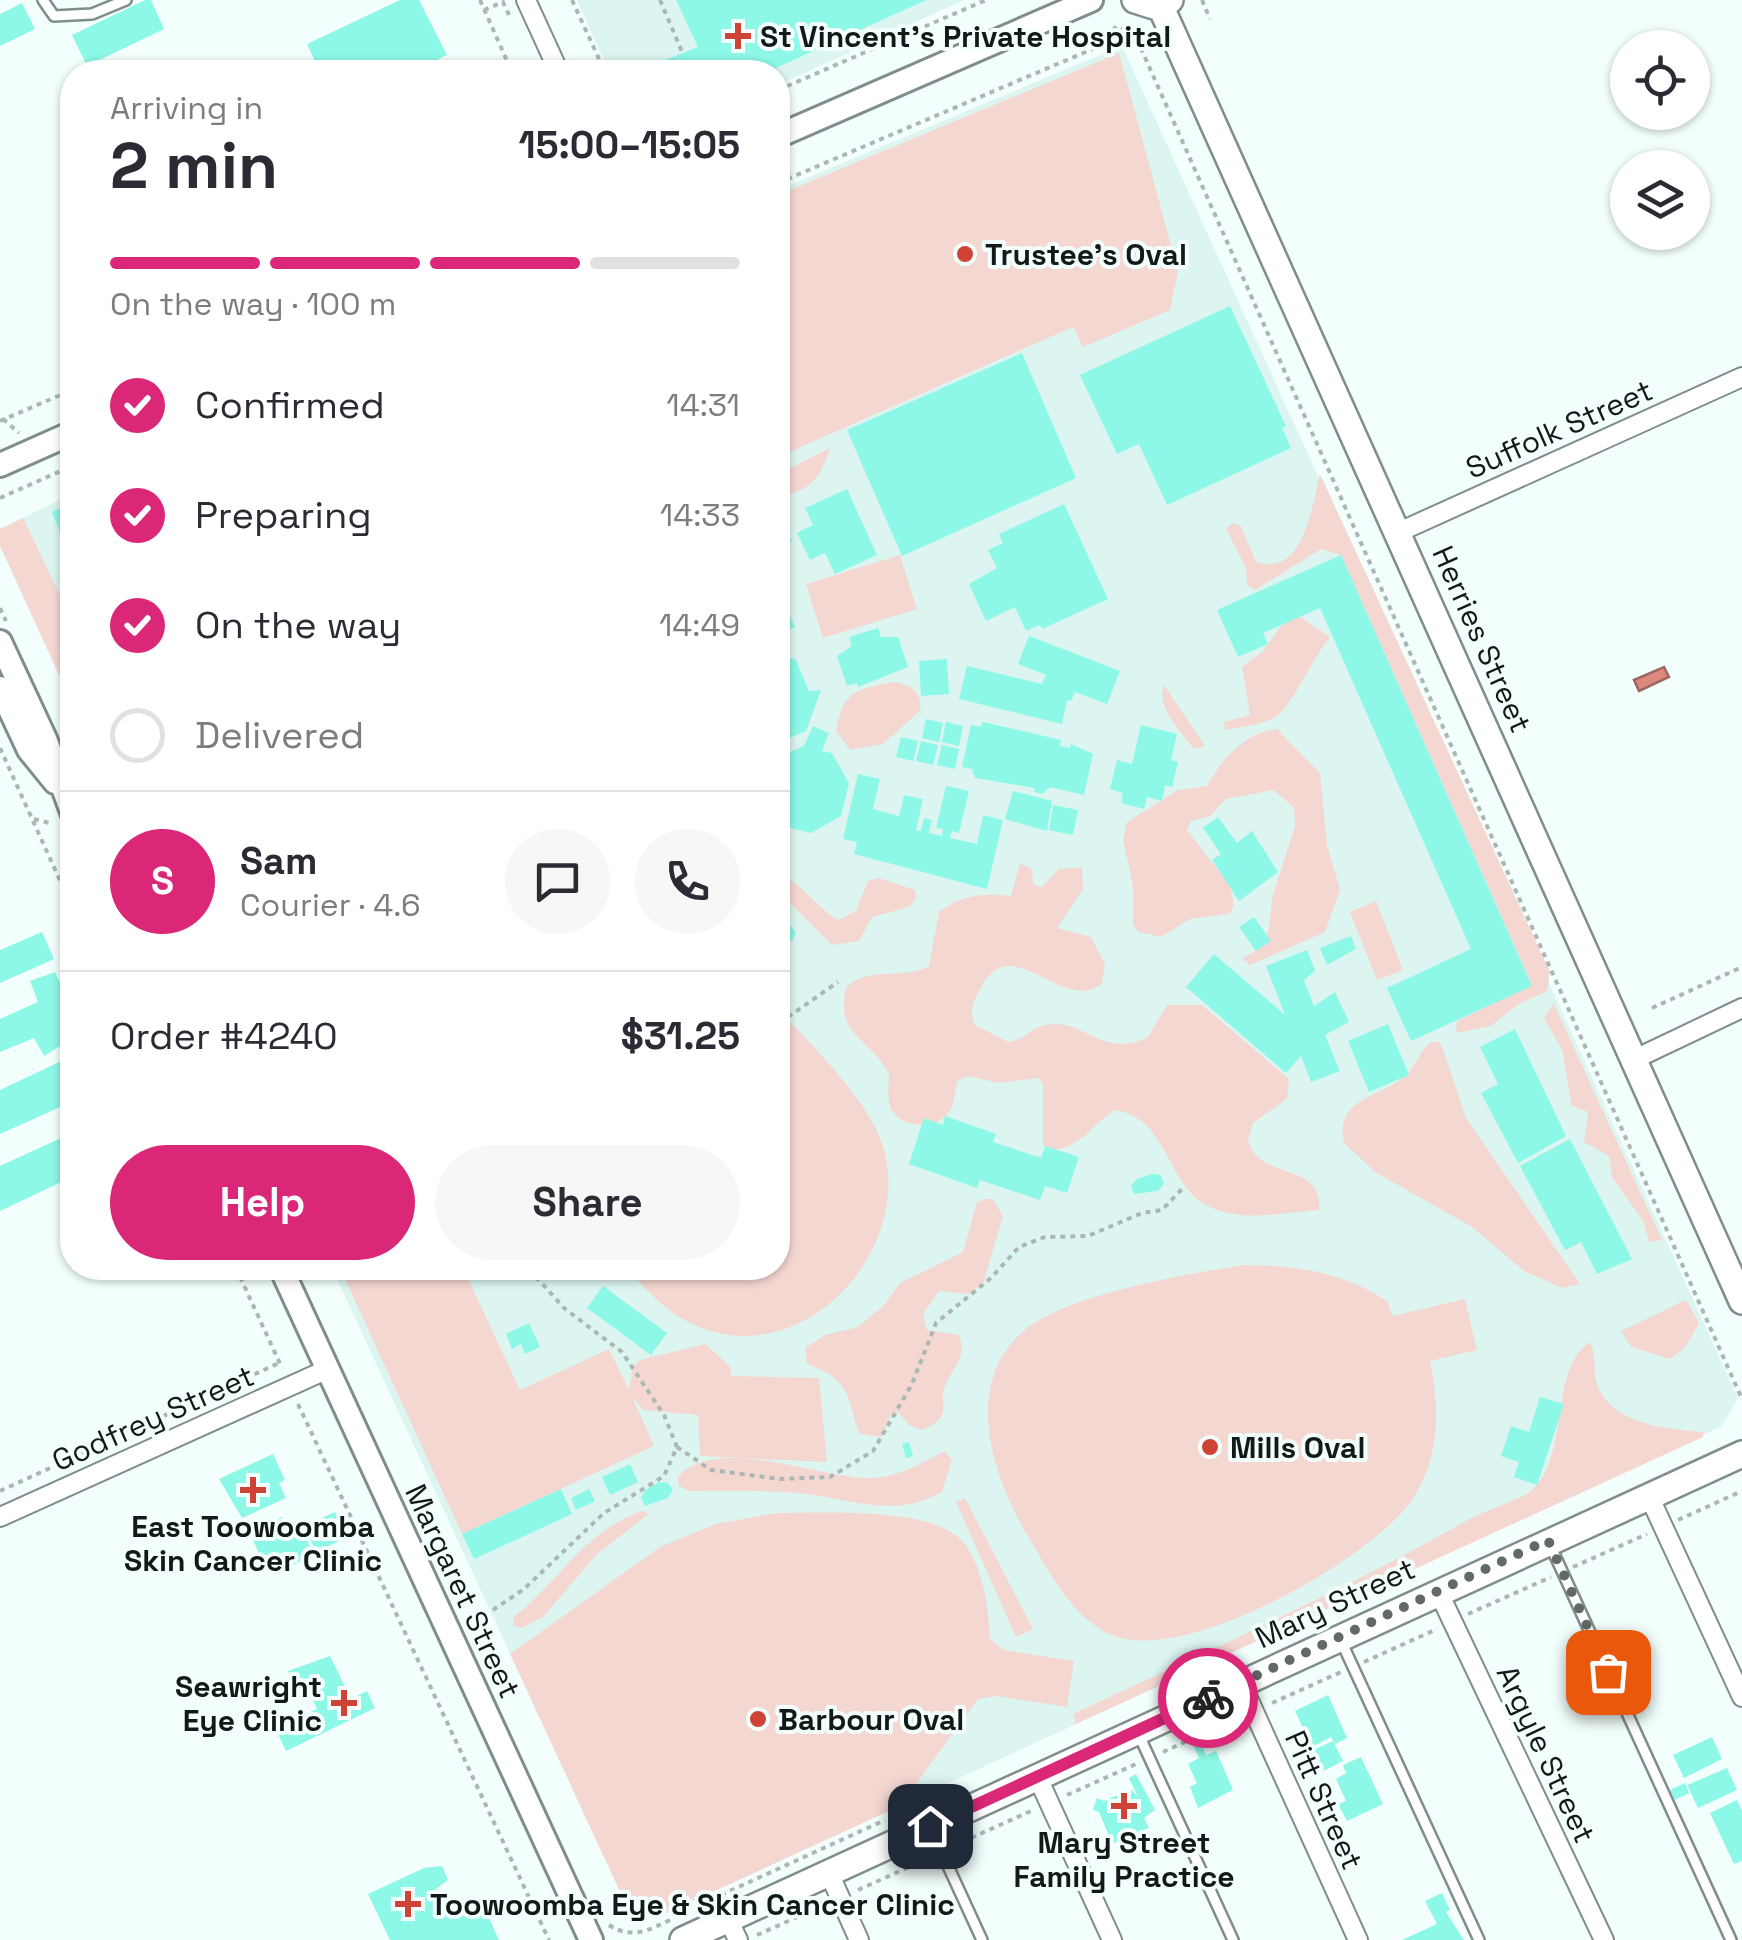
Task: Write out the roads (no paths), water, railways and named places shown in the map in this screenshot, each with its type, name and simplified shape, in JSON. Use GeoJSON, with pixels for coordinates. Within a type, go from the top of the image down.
{"type":"FeatureCollection","features":[{"type":"Feature","properties":{"kind":"main road","name":"Herries Street"},"geometry":{"type":"LineString","coordinates":[[1155,2],[1399,532],[1742,1301]]}},
{"type":"Feature","properties":{"kind":"main road","name":"Mary Street"},"geometry":{"type":"LineString","coordinates":[[684,1940],[733,1930],[829,1873],[1742,1454]]}},
{"type":"Feature","properties":{"kind":"street"},"geometry":{"type":"LineString","coordinates":[[526,0],[554,60]]}},
{"type":"Feature","properties":{"kind":"street"},"geometry":{"type":"LineString","coordinates":[[790,131],[1091,0]]}},
{"type":"Feature","properties":{"kind":"street","name":"Suffolk Street"},"geometry":{"type":"LineString","coordinates":[[1399,532],[1742,377]]}},
{"type":"Feature","properties":{"kind":"street"},"geometry":{"type":"LineString","coordinates":[[0,464],[60,439]]}},
{"type":"Feature","properties":{"kind":"street"},"geometry":{"type":"LineString","coordinates":[[0,642],[60,780]]}},
{"type":"Feature","properties":{"kind":"street"},"geometry":{"type":"LineString","coordinates":[[0,688],[30,750],[60,791]]}},
{"type":"Feature","properties":{"kind":"street"},"geometry":{"type":"LineString","coordinates":[[1634,1059],[1742,1008]]}},
{"type":"Feature","properties":{"kind":"street","name":"Margaret Street"},"geometry":{"type":"LineString","coordinates":[[287,1280],[591,1940]]}},
{"type":"Feature","properties":{"kind":"street","name":"Godfrey Street"},"geometry":{"type":"LineString","coordinates":[[0,1517],[328,1369]]}},
{"type":"Feature","properties":{"kind":"street"},"geometry":{"type":"LineString","coordinates":[[1649,1496],[1742,1697]]}},
{"type":"Feature","properties":{"kind":"street","name":"Argyle Street"},"geometry":{"type":"LineString","coordinates":[[1438,1591],[1604,1940]]}},
{"type":"Feature","properties":{"kind":"street","name":"Pitt Street"},"geometry":{"type":"LineString","coordinates":[[1240,1682],[1358,1940]]}},
{"type":"Feature","properties":{"kind":"street"},"geometry":{"type":"LineString","coordinates":[[1037,1776],[1112,1940]]}},
{"type":"Feature","properties":{"kind":"street"},"geometry":{"type":"LineString","coordinates":[[829,1873],[860,1940]]}},
{"type":"Feature","properties":{"kind":"lane"},"geometry":{"type":"LineString","coordinates":[[42,0],[54,16],[92,14],[126,0]]}},
{"type":"Feature","properties":{"kind":"lane"},"geometry":{"type":"LineString","coordinates":[[1548,1540],[1731,1940]]}},
{"type":"Feature","properties":{"kind":"lane"},"geometry":{"type":"LineString","coordinates":[[1339,1637],[1479,1940]]}},
{"type":"Feature","properties":{"kind":"lane"},"geometry":{"type":"LineString","coordinates":[[1137,1730],[1233,1940]]}},
{"type":"Feature","properties":{"kind":"lane"},"geometry":{"type":"LineString","coordinates":[[930,1826],[982,1940]]}},
{"type":"Feature","properties":{"kind":"place","name":"St Vincent's Private Hospital"},"geometry":{"type":"Point","coordinates":[738,36]}},
{"type":"Feature","properties":{"kind":"place","name":"Trustee's Oval"},"geometry":{"type":"Point","coordinates":[965,254]}},
{"type":"Feature","properties":{"kind":"place","name":"Mills Oval"},"geometry":{"type":"Point","coordinates":[1210,1447]}},
{"type":"Feature","properties":{"kind":"place","name":"East Toowoomba Skin Cancer Clinic"},"geometry":{"type":"Point","coordinates":[253,1490]}},
{"type":"Feature","properties":{"kind":"place","name":"Seawright Eye Clinic"},"geometry":{"type":"Point","coordinates":[344,1703]}},
{"type":"Feature","properties":{"kind":"place","name":"Barbour Oval"},"geometry":{"type":"Point","coordinates":[758,1719]}},
{"type":"Feature","properties":{"kind":"place","name":"Mary Street Family Practice"},"geometry":{"type":"Point","coordinates":[1124,1806]}},
{"type":"Feature","properties":{"kind":"place","name":"Toowoomba Eye & Skin Cancer Clinic"},"geometry":{"type":"Point","coordinates":[408,1904]}}]}
